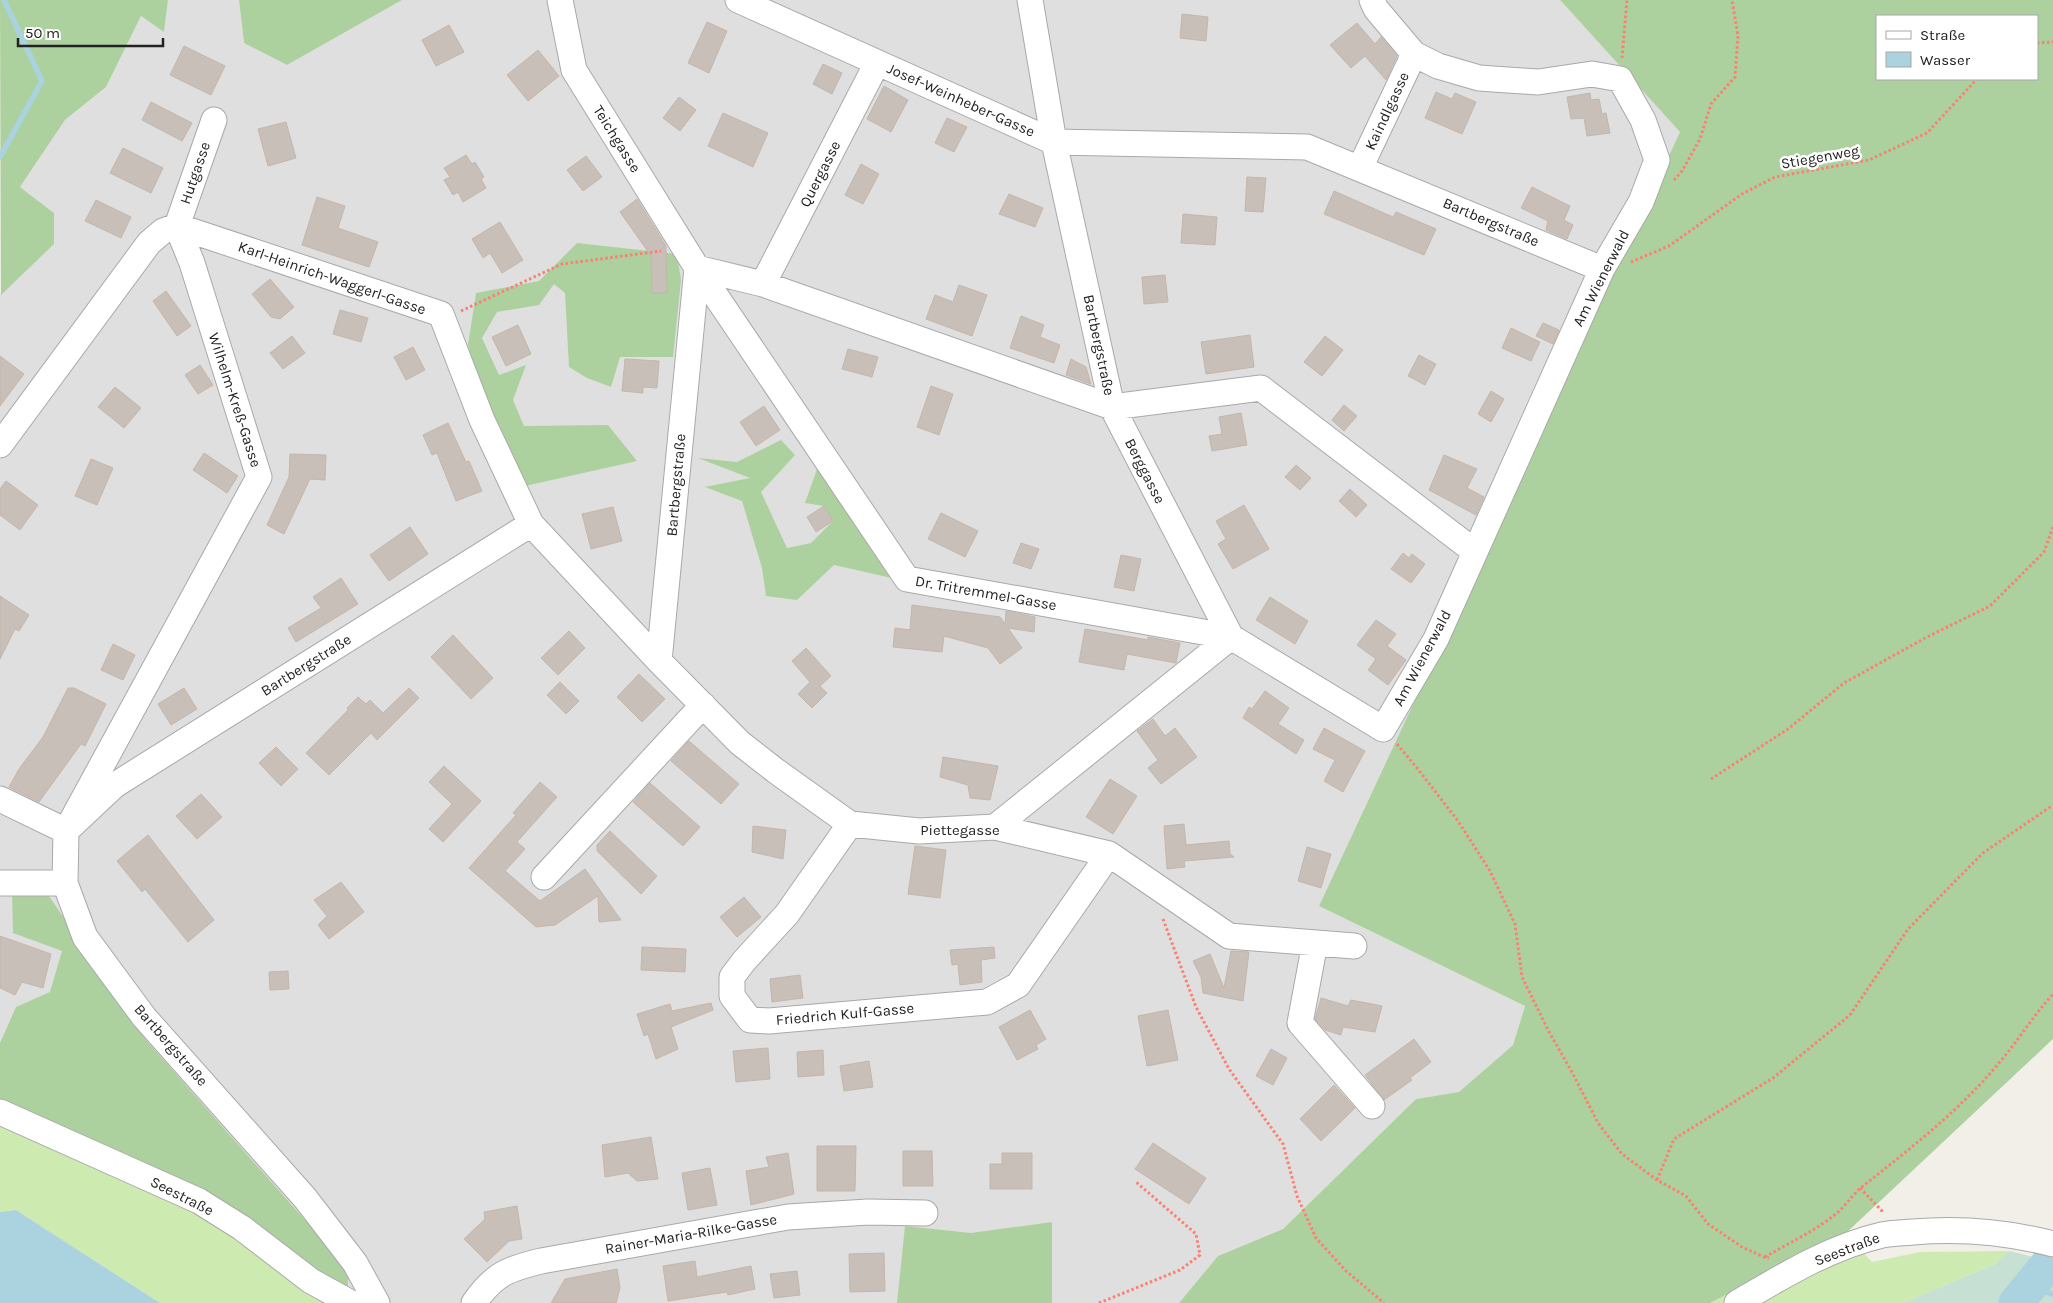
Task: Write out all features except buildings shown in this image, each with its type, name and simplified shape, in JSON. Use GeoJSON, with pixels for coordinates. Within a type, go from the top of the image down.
{"type":"FeatureCollection","features":[{"type":"Feature","properties":{"kind":"street","name":"Teichgasse"},"geometry":{"type":"LineString","coordinates":[[560,0],[574,70],[691,258]]}},
{"type":"Feature","properties":{"kind":"street","name":"Josef-Weinheber-Gasse"},"geometry":{"type":"LineString","coordinates":[[738,0],[770,6],[877,63],[1054,142]]}},
{"type":"Feature","properties":{"kind":"street","name":"Josef-Weinheber-Gasse"},"geometry":{"type":"LineString","coordinates":[[1030,0],[1054,142]]}},
{"type":"Feature","properties":{"kind":"street"},"geometry":{"type":"LineString","coordinates":[[1372,0],[1376,9],[1414,54],[1438,66],[1479,78],[1538,82],[1592,74],[1620,79]]}},
{"type":"Feature","properties":{"kind":"street","name":"Kaindlgasse"},"geometry":{"type":"LineString","coordinates":[[1360,168],[1414,54]]}},
{"type":"Feature","properties":{"kind":"street","name":"Quergasse"},"geometry":{"type":"LineString","coordinates":[[763,284],[877,63]]}},
{"type":"Feature","properties":{"kind":"street","name":"Am Wienerwald"},"geometry":{"type":"LineString","coordinates":[[1383,729],[1436,639],[1602,269],[1641,202],[1656,160],[1643,120],[1620,79]]}},
{"type":"Feature","properties":{"kind":"street","name":"Hutgasse"},"geometry":{"type":"LineString","coordinates":[[177,226],[214,120]]}},
{"type":"Feature","properties":{"kind":"street","name":"Bartbergstraße"},"geometry":{"type":"LineString","coordinates":[[1112,407],[1054,142],[1307,147],[1602,269]]}},
{"type":"Feature","properties":{"kind":"street"},"geometry":{"type":"LineString","coordinates":[[0,445],[150,243],[163,231],[177,226]]}},
{"type":"Feature","properties":{"kind":"street","name":"Karl-Heinrich-Waggerl-Gasse"},"geometry":{"type":"LineString","coordinates":[[177,226],[441,314],[482,420],[531,524]]}},
{"type":"Feature","properties":{"kind":"street","name":"Wilhelm-Kreß-Gasse"},"geometry":{"type":"LineString","coordinates":[[66,831],[260,477],[192,263],[177,226]]}},
{"type":"Feature","properties":{"kind":"street","name":"Bartbergstraße"},"geometry":{"type":"LineString","coordinates":[[659,661],[691,258],[1112,407]]}},
{"type":"Feature","properties":{"kind":"street","name":"Dr. Tritremmel-Gasse"},"geometry":{"type":"LineString","coordinates":[[691,258],[906,579],[1231,637],[1383,729]]}},
{"type":"Feature","properties":{"kind":"street"},"geometry":{"type":"LineString","coordinates":[[1112,407],[1261,388],[1474,551]]}},
{"type":"Feature","properties":{"kind":"street","name":"Berggasse"},"geometry":{"type":"LineString","coordinates":[[1112,407],[1231,637]]}},
{"type":"Feature","properties":{"kind":"street","name":"Bartbergstraße"},"geometry":{"type":"LineString","coordinates":[[377,1303],[355,1263],[305,1198],[138,1009],[85,936],[65,883],[66,831],[116,785],[531,524]]}},
{"type":"Feature","properties":{"kind":"street"},"geometry":{"type":"LineString","coordinates":[[531,524],[659,661]]}},
{"type":"Feature","properties":{"kind":"street"},"geometry":{"type":"LineString","coordinates":[[995,827],[1231,637]]}},
{"type":"Feature","properties":{"kind":"street","name":"Piettegasse"},"geometry":{"type":"LineString","coordinates":[[659,661],[740,743],[768,766],[850,824],[919,831],[995,827],[1110,854],[1229,936],[1354,946]]}},
{"type":"Feature","properties":{"kind":"street"},"geometry":{"type":"LineString","coordinates":[[544,876],[703,705]]}},
{"type":"Feature","properties":{"kind":"street"},"geometry":{"type":"LineString","coordinates":[[0,799],[66,831]]}},
{"type":"Feature","properties":{"kind":"street","name":"Friedrich Kulf-Gasse"},"geometry":{"type":"LineString","coordinates":[[850,824],[787,914],[732,977],[732,996],[750,1020],[769,1021],[987,1002],[1018,985],[1110,854]]}},
{"type":"Feature","properties":{"kind":"street"},"geometry":{"type":"LineString","coordinates":[[0,884],[65,883]]}},
{"type":"Feature","properties":{"kind":"street"},"geometry":{"type":"LineString","coordinates":[[1315,943],[1300,1024],[1372,1106]]}},
{"type":"Feature","properties":{"kind":"street","name":"Seestraße"},"geometry":{"type":"LineString","coordinates":[[0,1112],[198,1201],[242,1228],[311,1281],[351,1303]]}},
{"type":"Feature","properties":{"kind":"street","name":"Rainer-Maria-Rilke-Gasse"},"geometry":{"type":"LineString","coordinates":[[474,1303],[482,1290],[502,1273],[512,1268],[541,1260],[788,1217],[868,1212],[925,1213]]}},
{"type":"Feature","properties":{"kind":"street","name":"Seestraße"},"geometry":{"type":"LineString","coordinates":[[1737,1303],[1784,1276],[1836,1250],[1883,1235],[1943,1230],[1978,1231],[2026,1237],[2053,1244]]}},
{"type":"Feature","properties":{"kind":"path"},"geometry":{"type":"LineString","coordinates":[[1620,79],[1627,0]]}},
{"type":"Feature","properties":{"kind":"path"},"geometry":{"type":"LineString","coordinates":[[1669,185],[1682,171],[1700,139],[1712,104],[1735,77],[1738,36],[1732,0]]}},
{"type":"Feature","properties":{"kind":"path"},"geometry":{"type":"LineString","coordinates":[[2038,43],[2053,42]]}},
{"type":"Feature","properties":{"kind":"path","name":"Stiegenweg"},"geometry":{"type":"LineString","coordinates":[[1602,269],[1636,261],[1669,246],[1742,194],[1775,177],[1869,160],[1927,133],[1976,80]]}},
{"type":"Feature","properties":{"kind":"path"},"geometry":{"type":"LineString","coordinates":[[441,314],[463,311],[562,264],[691,258]]}},
{"type":"Feature","properties":{"kind":"path"},"geometry":{"type":"LineString","coordinates":[[1711,779],[1788,729],[1844,683],[1927,637],[1990,606],[2044,552],[2053,527]]}},
{"type":"Feature","properties":{"kind":"path"},"geometry":{"type":"LineString","coordinates":[[1383,729],[1417,768],[1458,821],[1490,871],[1515,924],[1522,977],[1598,1123],[1622,1154],[1657,1180],[1686,1196],[1708,1224],[1742,1247],[1764,1257],[1772,1258]]}},
{"type":"Feature","properties":{"kind":"path"},"geometry":{"type":"LineString","coordinates":[[1657,1180],[1674,1140],[1773,1078],[1850,1015],[1908,929],[1983,853],[2053,805]]}},
{"type":"Feature","properties":{"kind":"path"},"geometry":{"type":"LineString","coordinates":[[1159,914],[1165,921],[1196,1007],[1229,1069],[1283,1144],[1297,1196],[1316,1238],[1346,1271],[1384,1303]]}},
{"type":"Feature","properties":{"kind":"path"},"geometry":{"type":"LineString","coordinates":[[1764,1257],[1818,1226],[1838,1212],[1860,1188],[1917,1144],[1958,1107],[1999,1063],[2033,1017],[2053,994]]}},
{"type":"Feature","properties":{"kind":"path"},"geometry":{"type":"LineString","coordinates":[[1100,1303],[1180,1270],[1200,1255],[1196,1234],[1136,1182]]}},
{"type":"Feature","properties":{"kind":"path"},"geometry":{"type":"LineString","coordinates":[[1860,1188],[1884,1214],[1883,1235]]}},
{"type":"Feature","properties":{"kind":"shaded area"},"geometry":{"type":"Polygon","coordinates":[[[168,0],[239,0],[244,43],[287,65],[402,0],[1560,0],[1680,132],[1319,906],[1525,1006],[1513,1045],[1459,1092],[1416,1099],[1283,1229],[1218,1256],[1179,1303],[324,1303],[197,1212],[0,1123],[0,294],[54,213],[20,187],[65,120],[106,87],[141,16],[164,31],[168,0]]]}},
{"type":"Feature","properties":{"kind":"green space"},"geometry":{"type":"Polygon","coordinates":[[[0,0],[168,0],[164,32],[141,16],[106,87],[65,120],[20,187],[54,213],[54,244],[1,295],[0,0]]]}},
{"type":"Feature","properties":{"kind":"green space"},"geometry":{"type":"Polygon","coordinates":[[[239,0],[402,0],[287,65],[244,43],[239,0]]]}},
{"type":"Feature","properties":{"kind":"green space"},"geometry":{"type":"Polygon","coordinates":[[[1560,0],[2053,0],[2053,1039],[1845,1234],[1710,1303],[1179,1303],[1218,1256],[1283,1229],[1416,1099],[1459,1092],[1513,1045],[1525,1006],[1319,906],[1680,132],[1560,0]]]}},
{"type":"Feature","properties":{"kind":"green space"},"geometry":{"type":"Polygon","coordinates":[[[577,243],[677,254],[681,280],[673,357],[620,357],[611,387],[587,378],[569,367],[565,293],[554,284],[539,305],[497,312],[482,338],[499,375],[526,365],[513,400],[524,426],[608,425],[637,461],[525,486],[483,397],[468,345],[476,293],[539,281],[577,243]]]}},
{"type":"Feature","properties":{"kind":"green space"},"geometry":{"type":"Polygon","coordinates":[[[781,440],[795,455],[761,492],[787,548],[811,543],[833,521],[824,506],[805,503],[817,469],[896,579],[834,565],[797,600],[766,596],[762,568],[742,501],[705,487],[750,478],[698,458],[737,462],[781,440]]]}},
{"type":"Feature","properties":{"kind":"green space"},"geometry":{"type":"Polygon","coordinates":[[[12,892],[49,896],[146,1040],[349,1270],[347,1294],[256,1227],[129,1155],[0,1099],[0,1043],[16,1007],[50,992],[62,951],[13,933],[12,892]]]}},
{"type":"Feature","properties":{"kind":"green space"},"geometry":{"type":"Polygon","coordinates":[[[0,1123],[197,1212],[324,1303],[160,1303],[16,1210],[0,1212],[0,1123]]]}},
{"type":"Feature","properties":{"kind":"green space"},"geometry":{"type":"Polygon","coordinates":[[[1052,1222],[1052,1303],[897,1303],[905,1226],[971,1233],[1052,1222]]]}},
{"type":"Feature","properties":{"kind":"green space"},"geometry":{"type":"Polygon","coordinates":[[[1845,1234],[1872,1262],[1920,1252],[2010,1251],[1995,1264],[1903,1303],[1710,1303],[1845,1234]]]}},
{"type":"Feature","properties":{"kind":"green space"},"geometry":{"type":"Polygon","coordinates":[[[2010,1251],[2053,1262],[2053,1303],[1903,1303],[1995,1264],[2010,1251]]]}},
{"type":"Feature","properties":{"kind":"water"},"geometry":{"type":"Polygon","coordinates":[[[16,1210],[160,1303],[0,1303],[0,1212],[16,1210]]]}},
{"type":"Feature","properties":{"kind":"waterway"},"geometry":{"type":"LineString","coordinates":[[0,157],[42,81],[4,0]]}},
{"type":"Feature","properties":{"kind":"waterway"},"geometry":{"type":"LineString","coordinates":[[2016,1303],[2053,1258]]}},
{"type":"Feature","properties":{"kind":"waterway"},"geometry":{"type":"LineString","coordinates":[[2030,1287],[2053,1294]]}}]}
